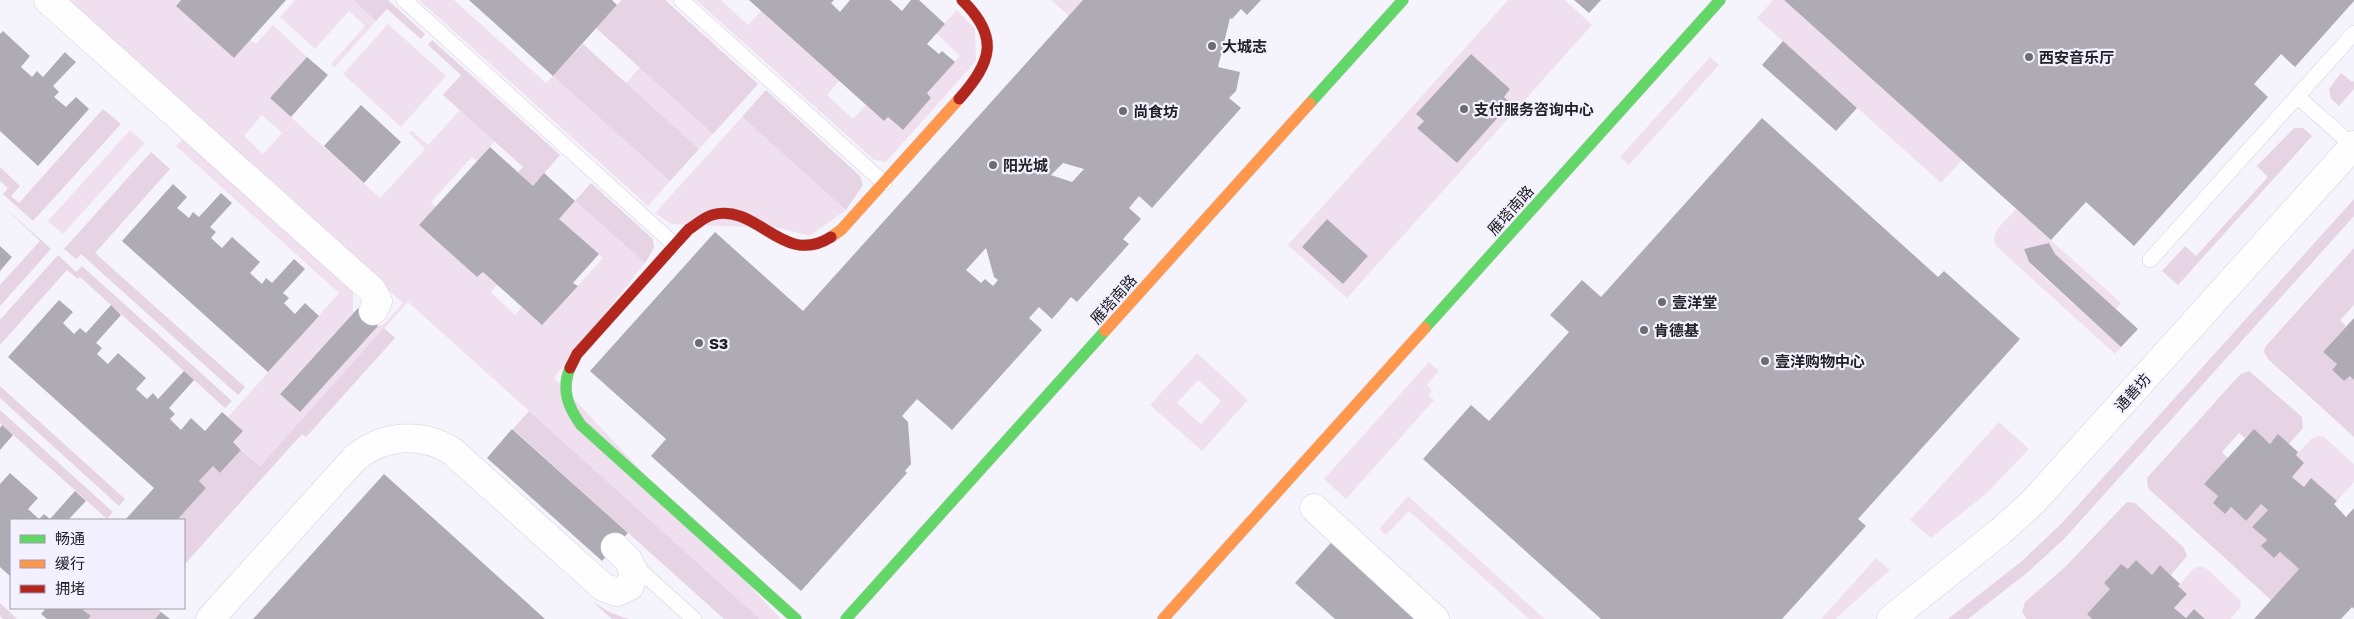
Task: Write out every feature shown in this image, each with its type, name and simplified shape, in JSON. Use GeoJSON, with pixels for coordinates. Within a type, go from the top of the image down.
{"type":"FeatureCollection","features":[{"type":"Feature","properties":{"kind":"street"},"geometry":{"type":"LineString","coordinates":[[48,0],[372,290],[378,301],[373,311]]}},
{"type":"Feature","properties":{"kind":"street"},"geometry":{"type":"LineString","coordinates":[[796,619],[581,425],[569,409],[564,390],[567,371],[577,354],[675,245],[697,222],[705,217],[724,212],[744,215],[787,244],[807,247],[834,237],[976,80],[986,63],[989,44],[984,25],[962,0]]}},
{"type":"Feature","properties":{"kind":"street","name":"雁塔南路"},"geometry":{"type":"LineString","coordinates":[[846,619],[1403,0]]}},
{"type":"Feature","properties":{"kind":"street","name":"雁塔南路"},"geometry":{"type":"LineString","coordinates":[[1163,619],[1720,0]]}},
{"type":"Feature","properties":{"kind":"street","name":"通善坊"},"geometry":{"type":"LineString","coordinates":[[1890,619],[2001,532],[2034,501],[2354,146]]}},
{"type":"Feature","properties":{"kind":"street"},"geometry":{"type":"LineString","coordinates":[[210,619],[354,459],[372,446],[395,439],[418,438],[440,444],[452,451],[610,591],[624,590],[634,579],[634,572],[621,553]]}},
{"type":"Feature","properties":{"kind":"street"},"geometry":{"type":"LineString","coordinates":[[1314,508],[1435,619]]}},
{"type":"Feature","properties":{"kind":"lane"},"geometry":{"type":"LineString","coordinates":[[404,0],[675,245]]}},
{"type":"Feature","properties":{"kind":"lane"},"geometry":{"type":"LineString","coordinates":[[680,0],[884,183]]}},
{"type":"Feature","properties":{"kind":"lane"},"geometry":{"type":"LineString","coordinates":[[2150,260],[2354,33]]}},
{"type":"Feature","properties":{"kind":"lane"},"geometry":{"type":"LineString","coordinates":[[2297,96],[2354,146]]}},
{"type":"Feature","properties":{"kind":"lane"},"geometry":{"type":"LineString","coordinates":[[621,553],[694,619]]}},
{"type":"Feature","properties":{"kind":"shaded area"},"geometry":{"type":"Polygon","coordinates":[[[66,0],[180,0],[176,6],[234,58],[250,40],[256,44],[273,25],[307,57],[270,98],[380,198],[425,149],[409,133],[411,130],[428,145],[460,110],[495,141],[477,161],[472,157],[431,202],[436,207],[419,225],[477,277],[483,272],[497,285],[491,292],[515,315],[522,307],[542,325],[603,258],[559,219],[575,201],[645,263],[554,378],[781,619],[760,619],[408,302],[260,466],[233,442],[228,417],[339,293],[176,146],[184,137],[353,289],[353,313],[280,393],[300,412],[378,326],[383,325],[403,303],[66,0]],[[262,115],[244,136],[263,154],[282,133],[262,115]]]}},
{"type":"Feature","properties":{"kind":"shaded area"},"geometry":{"type":"Polygon","coordinates":[[[295,0],[353,0],[376,21],[335,67],[331,64],[365,26],[349,11],[315,49],[280,17],[295,0]]]}},
{"type":"Feature","properties":{"kind":"shaded area"},"geometry":{"type":"Polygon","coordinates":[[[353,0],[388,0],[425,34],[421,39],[387,9],[376,21],[353,0]]]}},
{"type":"Feature","properties":{"kind":"shaded area"},"geometry":{"type":"Polygon","coordinates":[[[419,0],[454,0],[546,83],[553,76],[670,181],[648,206],[419,0]]]}},
{"type":"Feature","properties":{"kind":"shaded area"},"geometry":{"type":"Polygon","coordinates":[[[622,0],[665,0],[758,84],[713,134],[596,28],[622,0]]]}},
{"type":"Feature","properties":{"kind":"shaded area"},"geometry":{"type":"Polygon","coordinates":[[[696,0],[721,0],[748,25],[761,11],[839,81],[827,95],[853,119],[866,105],[884,121],[888,117],[902,130],[931,98],[927,93],[960,56],[936,33],[957,10],[975,29],[976,61],[886,162],[874,160],[696,0]]]}},
{"type":"Feature","properties":{"kind":"shaded area"},"geometry":{"type":"Polygon","coordinates":[[[1051,0],[1083,0],[1069,16],[1051,0]]]}},
{"type":"Feature","properties":{"kind":"shaded area"},"geometry":{"type":"Polygon","coordinates":[[[1508,0],[1565,0],[1592,25],[1347,298],[1288,245],[1508,0]],[[1471,54],[1417,114],[1424,121],[1417,128],[1457,163],[1511,103],[1504,97],[1510,89],[1471,54]],[[1327,219],[1302,247],[1343,284],[1368,256],[1327,219]]]}},
{"type":"Feature","properties":{"kind":"shaded area"},"geometry":{"type":"Polygon","coordinates":[[[1773,0],[1784,0],[1962,160],[1941,183],[1757,18],[1773,0]]]}},
{"type":"Feature","properties":{"kind":"shaded area"},"geometry":{"type":"Polygon","coordinates":[[[388,24],[446,76],[401,127],[343,74],[388,24]]]}},
{"type":"Feature","properties":{"kind":"shaded area"},"geometry":{"type":"Polygon","coordinates":[[[432,40],[560,155],[533,186],[518,172],[523,167],[443,95],[461,75],[428,45],[432,40]]]}},
{"type":"Feature","properties":{"kind":"shaded area"},"geometry":{"type":"Polygon","coordinates":[[[583,44],[699,149],[670,181],[553,76],[583,44]]]}},
{"type":"Feature","properties":{"kind":"shaded area"},"geometry":{"type":"Polygon","coordinates":[[[1710,57],[1719,65],[1629,165],[1620,157],[1710,57]]]}},
{"type":"Feature","properties":{"kind":"shaded area"},"geometry":{"type":"Polygon","coordinates":[[[640,67],[713,134],[699,149],[626,83],[640,67]]]}},
{"type":"Feature","properties":{"kind":"shaded area"},"geometry":{"type":"Polygon","coordinates":[[[2341,73],[2352,82],[2354,81],[2354,89],[2339,106],[2331,99],[2329,89],[2341,73]]]}},
{"type":"Feature","properties":{"kind":"shaded area"},"geometry":{"type":"Polygon","coordinates":[[[766,90],[860,176],[863,185],[846,210],[742,117],[766,90]]]}},
{"type":"Feature","properties":{"kind":"shaded area"},"geometry":{"type":"Polygon","coordinates":[[[103,109],[121,124],[33,221],[3,194],[8,188],[0,181],[0,167],[20,186],[11,196],[19,203],[103,109]]]}},
{"type":"Feature","properties":{"kind":"shaded area"},"geometry":{"type":"Polygon","coordinates":[[[742,117],[846,210],[810,236],[780,228],[671,224],[655,213],[742,117]]]}},
{"type":"Feature","properties":{"kind":"shaded area"},"geometry":{"type":"Polygon","coordinates":[[[2294,128],[2303,128],[2312,136],[2178,285],[2162,271],[2185,246],[2196,256],[2268,177],[2257,166],[2294,128]]]}},
{"type":"Feature","properties":{"kind":"shaded area"},"geometry":{"type":"Polygon","coordinates":[[[130,130],[145,143],[63,234],[48,221],[130,130]]]}},
{"type":"Feature","properties":{"kind":"shaded area"},"geometry":{"type":"Polygon","coordinates":[[[151,152],[170,169],[95,253],[245,387],[238,395],[81,254],[76,259],[64,249],[151,152]]]}},
{"type":"Feature","properties":{"kind":"shaded area"},"geometry":{"type":"Polygon","coordinates":[[[591,183],[653,239],[654,248],[645,263],[575,201],[591,183]]]}},
{"type":"Feature","properties":{"kind":"shaded area"},"geometry":{"type":"Polygon","coordinates":[[[2354,199],[2354,216],[2064,539],[2028,572],[1968,619],[1948,619],[2022,561],[2062,523],[2354,199]]]}},
{"type":"Feature","properties":{"kind":"shaded area"},"geometry":{"type":"Polygon","coordinates":[[[0,203],[51,249],[0,306],[0,285],[40,241],[0,203]]]}},
{"type":"Feature","properties":{"kind":"shaded area"},"geometry":{"type":"Polygon","coordinates":[[[2016,209],[2121,303],[2116,309],[2054,253],[2049,243],[2024,249],[2029,262],[2036,270],[2121,347],[2115,354],[1996,246],[1994,241],[1997,231],[2016,209]]]}},
{"type":"Feature","properties":{"kind":"shaded area"},"geometry":{"type":"Polygon","coordinates":[[[2354,248],[2354,305],[2340,320],[2346,326],[2323,352],[2337,364],[2332,370],[2344,381],[2350,376],[2354,380],[2354,437],[2268,359],[2264,352],[2265,347],[2354,248]]]}},
{"type":"Feature","properties":{"kind":"shaded area"},"geometry":{"type":"Polygon","coordinates":[[[58,255],[76,272],[82,266],[232,401],[225,408],[80,277],[78,279],[67,270],[0,345],[0,320],[58,255]]]}},
{"type":"Feature","properties":{"kind":"shaded area"},"geometry":{"type":"Polygon","coordinates":[[[384,328],[395,338],[306,437],[302,434],[185,564],[185,519],[178,519],[206,488],[199,481],[213,466],[220,473],[241,450],[260,466],[384,328]]]}},
{"type":"Feature","properties":{"kind":"shaded area"},"geometry":{"type":"Polygon","coordinates":[[[1197,353],[1248,400],[1202,451],[1150,405],[1197,353]],[[1198,380],[1177,403],[1201,424],[1221,401],[1198,380]]]}},
{"type":"Feature","properties":{"kind":"shaded area"},"geometry":{"type":"Polygon","coordinates":[[[1429,362],[1439,371],[1427,385],[1432,390],[1428,395],[1434,400],[1346,499],[1324,479],[1429,362]]]}},
{"type":"Feature","properties":{"kind":"shaded area"},"geometry":{"type":"Polygon","coordinates":[[[2249,371],[2302,417],[2303,428],[2289,444],[2279,435],[2270,444],[2254,430],[2245,438],[2239,433],[2222,452],[2228,458],[2205,484],[2218,496],[2213,503],[2225,514],[2231,507],[2246,521],[2261,504],[2268,510],[2252,527],[2299,569],[2271,600],[2148,488],[2147,478],[2234,381],[2241,374],[2249,371]]]}},
{"type":"Feature","properties":{"kind":"shaded area"},"geometry":{"type":"Polygon","coordinates":[[[0,386],[125,499],[119,506],[0,398],[0,386]]]}},
{"type":"Feature","properties":{"kind":"shaded area"},"geometry":{"type":"Polygon","coordinates":[[[0,410],[113,512],[107,519],[0,423],[0,410]]]}},
{"type":"Feature","properties":{"kind":"shaded area"},"geometry":{"type":"Polygon","coordinates":[[[529,411],[760,619],[724,619],[513,429],[529,411]]]}},
{"type":"Feature","properties":{"kind":"shaded area"},"geometry":{"type":"Polygon","coordinates":[[[1999,422],[2029,449],[1987,493],[1931,538],[1910,520],[1999,422]]]}},
{"type":"Feature","properties":{"kind":"shaded area"},"geometry":{"type":"Polygon","coordinates":[[[2317,436],[2324,437],[2354,464],[2354,482],[2337,501],[2311,479],[2304,487],[2292,477],[2304,463],[2296,455],[2311,439],[2317,436]]]}},
{"type":"Feature","properties":{"kind":"shaded area"},"geometry":{"type":"Polygon","coordinates":[[[1408,496],[1545,619],[1529,619],[1409,511],[1386,535],[1379,529],[1408,496]]]}},
{"type":"Feature","properties":{"kind":"shaded area"},"geometry":{"type":"Polygon","coordinates":[[[2127,502],[2135,503],[2184,548],[2187,556],[2171,575],[2161,566],[2152,575],[2136,560],[2128,569],[2121,564],[2104,583],[2110,589],[2087,614],[2092,619],[2027,619],[2022,612],[2025,602],[2065,567],[2127,502]]]}},
{"type":"Feature","properties":{"kind":"shaded area"},"geometry":{"type":"Polygon","coordinates":[[[1876,558],[1890,570],[1835,619],[1821,619],[1876,558]]]}},
{"type":"Feature","properties":{"kind":"shaded area"},"geometry":{"type":"Polygon","coordinates":[[[2200,566],[2206,568],[2240,600],[2241,607],[2230,619],[2205,619],[2194,609],[2186,618],[2174,608],[2187,594],[2178,586],[2193,569],[2200,566]]]}},
{"type":"Feature","properties":{"kind":"shaded area"},"geometry":{"type":"Polygon","coordinates":[[[592,601],[609,612],[628,619],[612,619],[592,601]]]}},
{"type":"Feature","properties":{"kind":"shaded area"},"geometry":{"type":"Polygon","coordinates":[[[0,603],[17,619],[3,619],[0,616],[0,603]]]}},
{"type":"Feature","properties":{"kind":"shaded area"},"geometry":{"type":"Polygon","coordinates":[[[158,609],[161,612],[155,619],[88,619],[91,616],[83,610],[158,609]]]}},
{"type":"Feature","properties":{"kind":"building"},"geometry":{"type":"Polygon","coordinates":[[[181,0],[286,0],[234,58],[176,6],[181,0]]]}},
{"type":"Feature","properties":{"kind":"building"},"geometry":{"type":"Polygon","coordinates":[[[469,0],[612,0],[617,5],[553,76],[469,0]]]}},
{"type":"Feature","properties":{"kind":"building"},"geometry":{"type":"Polygon","coordinates":[[[749,0],[834,0],[831,3],[840,12],[850,0],[890,0],[902,11],[911,0],[919,0],[945,24],[927,44],[939,54],[942,51],[955,62],[927,93],[931,98],[903,130],[888,117],[884,121],[749,0]]]}},
{"type":"Feature","properties":{"kind":"building"},"geometry":{"type":"Polygon","coordinates":[[[1083,0],[1261,0],[1247,15],[1241,9],[1232,19],[1230,18],[1218,67],[1240,72],[1236,91],[1229,98],[1241,108],[1152,208],[1139,196],[1129,208],[1141,219],[1123,239],[1129,244],[1077,302],[1071,297],[1052,319],[1039,307],[1029,318],[1042,330],[952,430],[917,399],[902,416],[908,422],[911,464],[905,471],[907,473],[801,591],[651,456],[666,439],[590,371],[715,232],[803,311],[1083,0]],[[1063,163],[1051,175],[1072,182],[1084,169],[1063,163]],[[986,248],[966,270],[981,283],[985,279],[993,286],[998,280],[994,277],[986,248]]]}},
{"type":"Feature","properties":{"kind":"building"},"geometry":{"type":"Polygon","coordinates":[[[1574,0],[1601,0],[1589,13],[1574,0]]]}},
{"type":"Feature","properties":{"kind":"building"},"geometry":{"type":"Polygon","coordinates":[[[1784,0],[2354,1],[2295,67],[2281,54],[2254,84],[2268,97],[2134,246],[2086,202],[2051,240],[1784,0]]]}},
{"type":"Feature","properties":{"kind":"building"},"geometry":{"type":"Polygon","coordinates":[[[3,31],[30,56],[21,67],[32,77],[37,71],[43,77],[65,52],[76,62],[53,86],[59,92],[54,97],[66,107],[76,97],[89,109],[38,166],[0,131],[0,34],[3,31]]]}},
{"type":"Feature","properties":{"kind":"building"},"geometry":{"type":"Polygon","coordinates":[[[1783,41],[1857,108],[1836,131],[1762,65],[1783,41]]]}},
{"type":"Feature","properties":{"kind":"building","name":"支付服务咨询中心"},"geometry":{"type":"Polygon","coordinates":[[[1471,54],[1510,89],[1504,97],[1511,103],[1457,163],[1417,128],[1424,121],[1416,114],[1471,54]]]}},
{"type":"Feature","properties":{"kind":"building"},"geometry":{"type":"Polygon","coordinates":[[[307,57],[328,75],[291,117],[270,98],[307,57]]]}},
{"type":"Feature","properties":{"kind":"building"},"geometry":{"type":"Polygon","coordinates":[[[361,105],[401,142],[364,183],[324,146],[361,105]]]}},
{"type":"Feature","properties":{"kind":"building"},"geometry":{"type":"Polygon","coordinates":[[[1762,118],[1938,277],[1944,271],[2020,339],[1858,519],[1866,526],[1782,619],[1601,619],[1423,459],[1471,405],[1489,421],[1569,332],[1550,315],[1582,280],[1601,297],[1762,118]]]}},
{"type":"Feature","properties":{"kind":"building"},"geometry":{"type":"Polygon","coordinates":[[[490,147],[533,186],[544,173],[575,201],[559,219],[599,254],[573,283],[578,286],[542,325],[483,272],[477,277],[419,225],[490,147]]]}},
{"type":"Feature","properties":{"kind":"building"},"geometry":{"type":"Polygon","coordinates":[[[173,184],[187,197],[177,208],[189,218],[193,212],[199,217],[221,193],[232,203],[210,227],[216,232],[211,238],[222,248],[232,237],[260,262],[250,273],[262,284],[266,278],[272,283],[294,259],[305,269],[283,293],[289,298],[284,303],[295,314],[305,303],[319,316],[268,372],[122,241],[173,184]]]}},
{"type":"Feature","properties":{"kind":"building"},"geometry":{"type":"Polygon","coordinates":[[[1327,219],[1368,256],[1343,284],[1302,247],[1327,219]]]}},
{"type":"Feature","properties":{"kind":"building"},"geometry":{"type":"Polygon","coordinates":[[[2049,243],[2055,254],[2138,329],[2121,347],[2029,262],[2024,249],[2049,243]]]}},
{"type":"Feature","properties":{"kind":"building"},"geometry":{"type":"Polygon","coordinates":[[[0,246],[12,257],[0,271],[0,246]]]}},
{"type":"Feature","properties":{"kind":"building"},"geometry":{"type":"Polygon","coordinates":[[[59,300],[73,312],[63,323],[74,334],[80,328],[86,333],[111,305],[121,315],[96,343],[102,348],[97,354],[108,364],[118,353],[146,378],[136,389],[147,399],[153,393],[158,399],[184,371],[194,380],[169,408],[175,414],[170,419],[181,430],[191,418],[205,431],[222,412],[243,431],[233,442],[241,450],[220,473],[213,466],[199,481],[206,488],[178,519],[126,519],[154,488],[8,357],[59,300]]]}},
{"type":"Feature","properties":{"kind":"building"},"geometry":{"type":"Polygon","coordinates":[[[358,308],[378,326],[300,412],[280,394],[358,308]]]}},
{"type":"Feature","properties":{"kind":"building"},"geometry":{"type":"Polygon","coordinates":[[[2354,318],[2354,380],[2350,376],[2344,381],[2332,370],[2337,364],[2323,352],[2354,318]]]}},
{"type":"Feature","properties":{"kind":"building"},"geometry":{"type":"Polygon","coordinates":[[[2,425],[13,435],[0,450],[0,428],[2,425]]]}},
{"type":"Feature","properties":{"kind":"building"},"geometry":{"type":"Polygon","coordinates":[[[512,429],[628,533],[602,561],[487,458],[512,429]]]}},
{"type":"Feature","properties":{"kind":"building"},"geometry":{"type":"Polygon","coordinates":[[[2254,429],[2270,444],[2278,434],[2298,452],[2296,455],[2304,463],[2292,477],[2304,487],[2311,478],[2337,501],[2334,504],[2346,517],[2354,508],[2354,609],[2352,607],[2341,619],[2254,619],[2299,569],[2280,552],[2274,558],[2261,546],[2267,540],[2252,527],[2268,510],[2261,504],[2246,521],[2231,507],[2225,514],[2213,503],[2218,496],[2204,484],[2254,429]]]}},
{"type":"Feature","properties":{"kind":"building"},"geometry":{"type":"Polygon","coordinates":[[[10,473],[38,498],[28,509],[39,519],[10,519],[10,576],[0,567],[0,484],[10,473]]]}},
{"type":"Feature","properties":{"kind":"building"},"geometry":{"type":"Polygon","coordinates":[[[384,474],[453,536],[545,619],[253,619],[384,474]]]}},
{"type":"Feature","properties":{"kind":"building"},"geometry":{"type":"Polygon","coordinates":[[[75,491],[86,501],[69,519],[50,519],[75,491]]]}},
{"type":"Feature","properties":{"kind":"building"},"geometry":{"type":"Polygon","coordinates":[[[44,514],[50,519],[39,519],[44,514]]]}},
{"type":"Feature","properties":{"kind":"building"},"geometry":{"type":"Polygon","coordinates":[[[1337,536],[1429,619],[1335,619],[1295,583],[1337,536]]]}},
{"type":"Feature","properties":{"kind":"building"},"geometry":{"type":"Polygon","coordinates":[[[2136,560],[2152,575],[2160,565],[2180,584],[2178,586],[2187,594],[2174,608],[2186,618],[2194,609],[2205,619],[2092,619],[2087,614],[2110,589],[2104,583],[2121,564],[2128,569],[2136,560]]]}},
{"type":"Feature","properties":{"kind":"building"},"geometry":{"type":"Polygon","coordinates":[[[45,609],[84,609],[91,616],[88,619],[47,619],[41,614],[45,609]]]}},
{"type":"Feature","properties":{"kind":"building"},"geometry":{"type":"Polygon","coordinates":[[[161,612],[170,619],[155,619],[161,612]]]}},
{"type":"Feature","properties":{"kind":"traffic: fast"},"geometry":{"type":"LineString","coordinates":[[1310,103],[1403,0]]}},
{"type":"Feature","properties":{"kind":"traffic: fast"},"geometry":{"type":"LineString","coordinates":[[1425,328],[1720,0]]}},
{"type":"Feature","properties":{"kind":"traffic: fast"},"geometry":{"type":"LineString","coordinates":[[846,619],[1105,331]]}},
{"type":"Feature","properties":{"kind":"traffic: fast"},"geometry":{"type":"LineString","coordinates":[[570,368],[566,384],[567,398],[581,425],[796,619]]}},
{"type":"Feature","properties":{"kind":"traffic: slow"},"geometry":{"type":"LineString","coordinates":[[831,237],[841,230],[959,99]]}},
{"type":"Feature","properties":{"kind":"traffic: slow"},"geometry":{"type":"LineString","coordinates":[[1105,331],[1310,103]]}},
{"type":"Feature","properties":{"kind":"traffic: slow"},"geometry":{"type":"LineString","coordinates":[[1163,619],[1425,328]]}},
{"type":"Feature","properties":{"kind":"traffic: jam"},"geometry":{"type":"LineString","coordinates":[[959,99],[979,73],[987,50],[982,26],[974,13],[962,0]]}},
{"type":"Feature","properties":{"kind":"traffic: jam"},"geometry":{"type":"LineString","coordinates":[[570,368],[577,354],[689,229],[706,217],[728,213],[743,217],[770,233],[798,245],[814,244],[831,237]]}},
{"type":"Feature","properties":{"kind":"place","name":"大城志"},"geometry":{"type":"Point","coordinates":[1212,46]}},
{"type":"Feature","properties":{"kind":"place","name":"西安音乐厅"},"geometry":{"type":"Point","coordinates":[2029,57]}},
{"type":"Feature","properties":{"kind":"place","name":"支付服务咨询中心"},"geometry":{"type":"Point","coordinates":[1464,109]}},
{"type":"Feature","properties":{"kind":"place","name":"尚食坊"},"geometry":{"type":"Point","coordinates":[1123,111]}},
{"type":"Feature","properties":{"kind":"place","name":"阳光城"},"geometry":{"type":"Point","coordinates":[993,165]}},
{"type":"Feature","properties":{"kind":"place","name":"壹洋堂"},"geometry":{"type":"Point","coordinates":[1662,302]}},
{"type":"Feature","properties":{"kind":"place","name":"肯德基"},"geometry":{"type":"Point","coordinates":[1644,330]}},
{"type":"Feature","properties":{"kind":"place","name":"S3"},"geometry":{"type":"Point","coordinates":[699,343]}},
{"type":"Feature","properties":{"kind":"place","name":"壹洋购物中心"},"geometry":{"type":"Point","coordinates":[1765,361]}}]}
